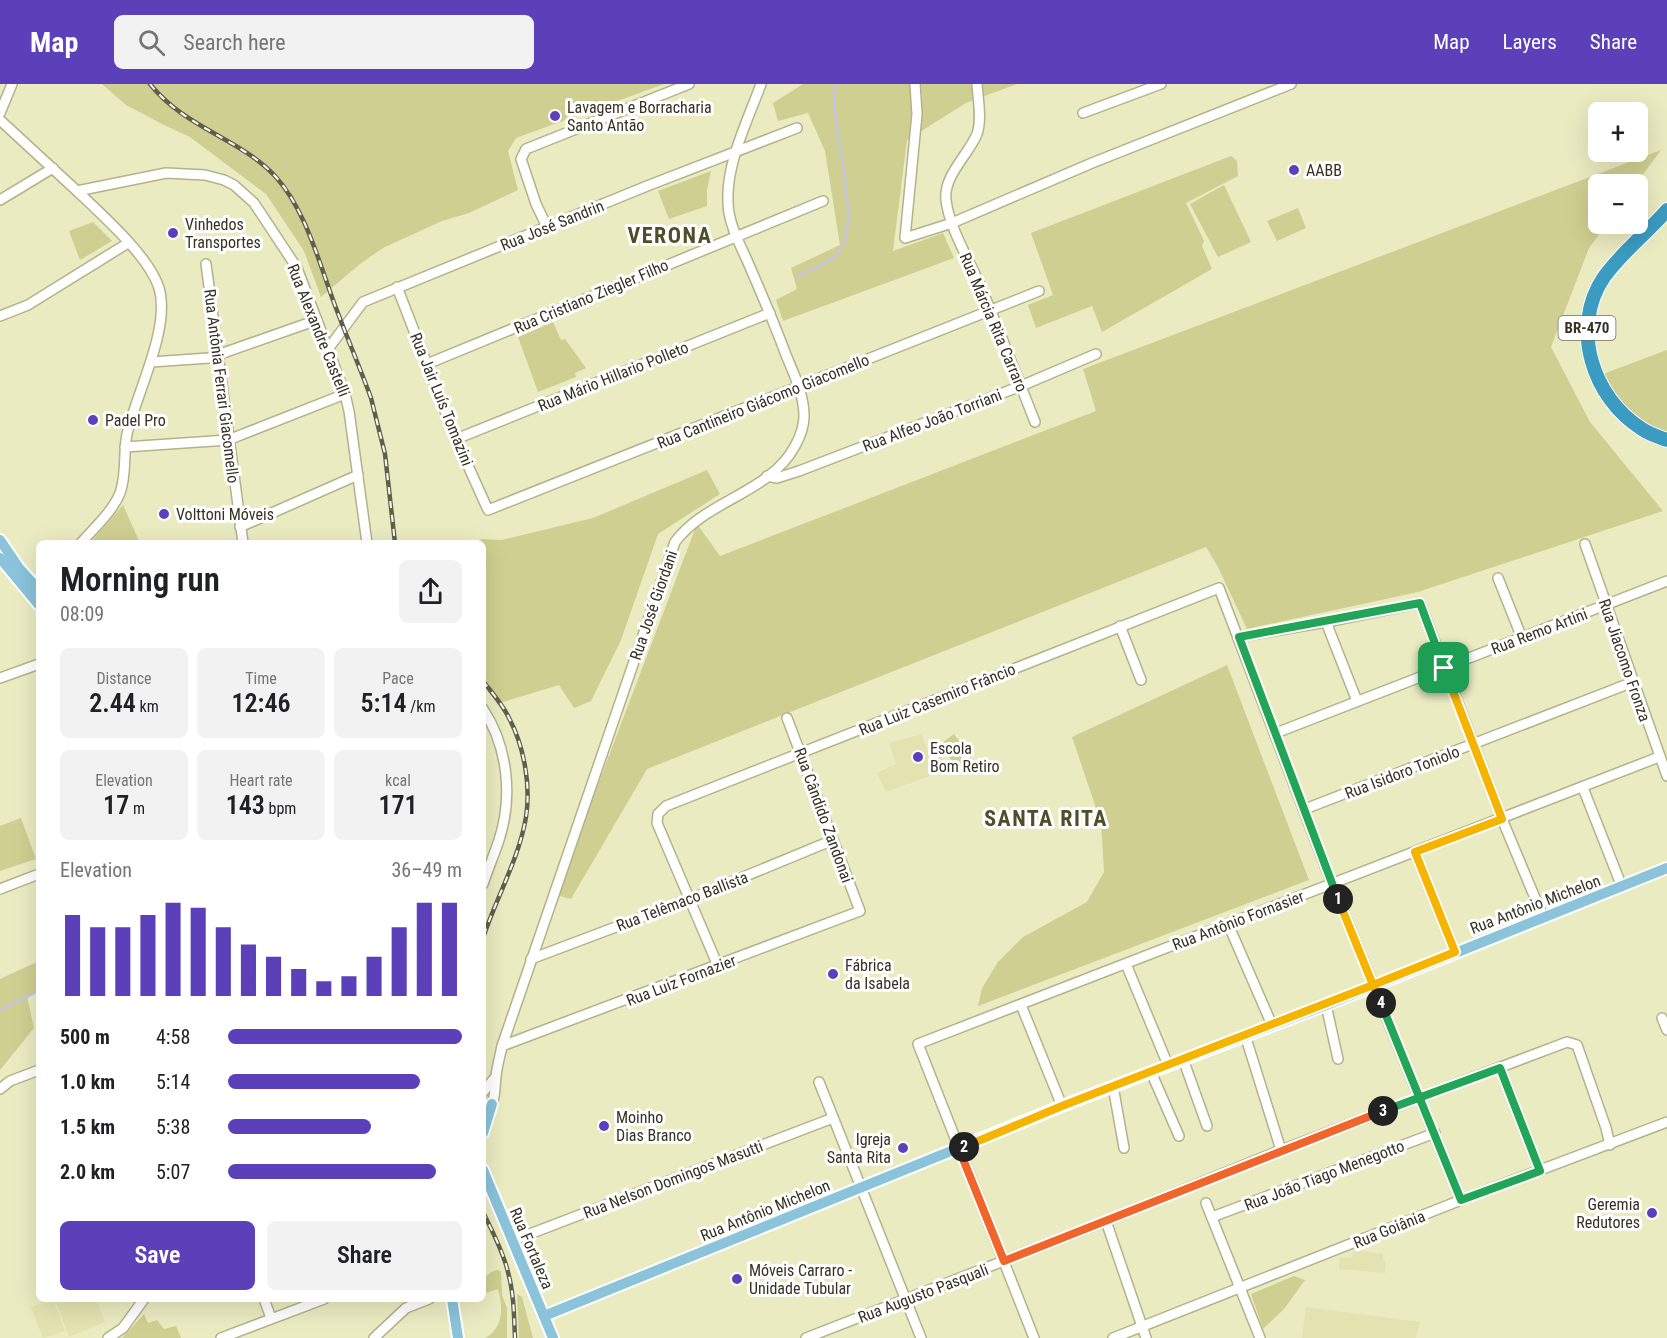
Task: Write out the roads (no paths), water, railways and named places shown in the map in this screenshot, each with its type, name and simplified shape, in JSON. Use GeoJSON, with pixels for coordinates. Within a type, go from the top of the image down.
{"type":"FeatureCollection","features":[{"type":"Feature","properties":{"kind":"highway","name":"BR-470"},"geometry":{"type":"LineString","coordinates":[[1667,210],[1604,277],[1593,298],[1587,328],[1588,352],[1596,376],[1611,399],[1625,416],[1643,430],[1667,440]]}},
{"type":"Feature","properties":{"kind":"main road"},"geometry":{"type":"LineString","coordinates":[[0,540],[16,571]]}},
{"type":"Feature","properties":{"kind":"main road"},"geometry":{"type":"LineString","coordinates":[[0,558],[35,588]]}},
{"type":"Feature","properties":{"kind":"main road","name":"Rua Antônio Michelon"},"geometry":{"type":"LineString","coordinates":[[544,1316],[1062,1106],[1326,1005],[1667,868]]}},
{"type":"Feature","properties":{"kind":"main road"},"geometry":{"type":"LineString","coordinates":[[486,1123],[492,1104]]}},
{"type":"Feature","properties":{"kind":"main road","name":"Rua Fortaleza"},"geometry":{"type":"LineString","coordinates":[[486,1177],[553,1338]]}},
{"type":"Feature","properties":{"kind":"main road"},"geometry":{"type":"LineString","coordinates":[[452,1302],[458,1338]]}},
{"type":"Feature","properties":{"kind":"street"},"geometry":{"type":"LineString","coordinates":[[0,113],[12,84]]}},
{"type":"Feature","properties":{"kind":"street"},"geometry":{"type":"LineString","coordinates":[[547,227],[536,204],[521,159],[526,149],[689,84]]}},
{"type":"Feature","properties":{"kind":"street","name":"Rua José Giordani"},"geometry":{"type":"LineString","coordinates":[[492,1104],[502,1046],[675,542],[694,521],[767,476],[782,463],[794,448],[801,432],[804,415],[799,387],[770,312],[736,236],[728,202],[735,152],[761,84]]}},
{"type":"Feature","properties":{"kind":"street"},"geometry":{"type":"LineString","coordinates":[[915,84],[917,114],[905,238],[952,223],[1092,163],[1291,84]]}},
{"type":"Feature","properties":{"kind":"street","name":"Rua Márcia Rita Carraro"},"geometry":{"type":"LineString","coordinates":[[977,84],[979,128],[947,188],[946,199],[952,223],[991,311],[1035,422]]}},
{"type":"Feature","properties":{"kind":"street"},"geometry":{"type":"LineString","coordinates":[[1083,113],[1161,84]]}},
{"type":"Feature","properties":{"kind":"street"},"geometry":{"type":"LineString","coordinates":[[0,120],[77,191],[128,243],[148,266],[160,296],[160,315],[151,362],[130,423],[125,447],[121,491],[111,508],[84,540]]}},
{"type":"Feature","properties":{"kind":"street","name":"Rua José Sandrin"},"geometry":{"type":"LineString","coordinates":[[328,348],[359,304],[796,128]]}},
{"type":"Feature","properties":{"kind":"street"},"geometry":{"type":"LineString","coordinates":[[0,200],[53,168]]}},
{"type":"Feature","properties":{"kind":"street","name":"Rua Alexandre Castelli"},"geometry":{"type":"LineString","coordinates":[[77,191],[166,173],[205,175],[234,185],[254,203],[297,268],[345,394],[367,540]]}},
{"type":"Feature","properties":{"kind":"street","name":"Rua Cristiano Ziegler Filho"},"geometry":{"type":"LineString","coordinates":[[427,364],[823,201]]}},
{"type":"Feature","properties":{"kind":"street"},"geometry":{"type":"LineString","coordinates":[[0,316],[28,305],[128,243]]}},
{"type":"Feature","properties":{"kind":"street","name":"Rua Antônia Ferrari Giacomello"},"geometry":{"type":"LineString","coordinates":[[206,264],[242,540]]}},
{"type":"Feature","properties":{"kind":"street","name":"Rua Jair Luís Tomazini"},"geometry":{"type":"LineString","coordinates":[[397,287],[456,439],[488,510]]}},
{"type":"Feature","properties":{"kind":"street","name":"Rua Cantineiro Giácomo Giacomello"},"geometry":{"type":"LineString","coordinates":[[488,510],[1039,291]]}},
{"type":"Feature","properties":{"kind":"street","name":"Rua Mário Hillario Polleto"},"geometry":{"type":"LineString","coordinates":[[456,439],[770,312]]}},
{"type":"Feature","properties":{"kind":"street"},"geometry":{"type":"LineString","coordinates":[[151,362],[218,356],[317,320]]}},
{"type":"Feature","properties":{"kind":"street","name":"Rua Alfeo João Torriani"},"geometry":{"type":"LineString","coordinates":[[767,476],[777,478],[799,471],[1021,386],[1096,354]]}},
{"type":"Feature","properties":{"kind":"street"},"geometry":{"type":"LineString","coordinates":[[125,447],[228,441],[345,394]]}},
{"type":"Feature","properties":{"kind":"street"},"geometry":{"type":"LineString","coordinates":[[240,527],[358,475]]}},
{"type":"Feature","properties":{"kind":"street","name":"Rua Jiacomo Fronza"},"geometry":{"type":"LineString","coordinates":[[1585,544],[1667,776]]}},
{"type":"Feature","properties":{"kind":"street"},"geometry":{"type":"LineString","coordinates":[[1498,578],[1522,638]]}},
{"type":"Feature","properties":{"kind":"street","name":"Rua Remo Artini"},"geometry":{"type":"LineString","coordinates":[[1276,732],[1667,581]]}},
{"type":"Feature","properties":{"kind":"street","name":"Rua Luiz Casemiro Frâncio"},"geometry":{"type":"LineString","coordinates":[[690,899],[657,823],[658,814],[666,806],[1219,588],[1239,637]]}},
{"type":"Feature","properties":{"kind":"street"},"geometry":{"type":"LineString","coordinates":[[1461,1200],[1332,884],[1239,637],[1420,603],[1502,819],[1543,917]]}},
{"type":"Feature","properties":{"kind":"street"},"geometry":{"type":"LineString","coordinates":[[1326,622],[1357,701]]}},
{"type":"Feature","properties":{"kind":"street"},"geometry":{"type":"LineString","coordinates":[[1120,626],[1141,680]]}},
{"type":"Feature","properties":{"kind":"street"},"geometry":{"type":"LineString","coordinates":[[0,678],[36,665]]}},
{"type":"Feature","properties":{"kind":"street","name":"Rua Isidoro Toniolo"},"geometry":{"type":"LineString","coordinates":[[1305,809],[1633,682]]}},
{"type":"Feature","properties":{"kind":"street"},"geometry":{"type":"LineString","coordinates":[[486,714],[492,723],[501,747],[507,802],[499,839],[486,870]]}},
{"type":"Feature","properties":{"kind":"street","name":"Rua Cândido Zandonai"},"geometry":{"type":"LineString","coordinates":[[787,718],[860,911]]}},
{"type":"Feature","properties":{"kind":"street","name":"Rua Antônio Fornasier"},"geometry":{"type":"LineString","coordinates":[[959,1149],[918,1044],[1659,757]]}},
{"type":"Feature","properties":{"kind":"street"},"geometry":{"type":"LineString","coordinates":[[1583,788],[1622,887]]}},
{"type":"Feature","properties":{"kind":"street","name":"Rua Telêmaco Ballista"},"geometry":{"type":"LineString","coordinates":[[531,959],[690,899],[833,840]]}},
{"type":"Feature","properties":{"kind":"street"},"geometry":{"type":"LineString","coordinates":[[1415,852],[1455,952]]}},
{"type":"Feature","properties":{"kind":"street"},"geometry":{"type":"LineString","coordinates":[[0,889],[36,875]]}},
{"type":"Feature","properties":{"kind":"street"},"geometry":{"type":"LineString","coordinates":[[690,899],[718,966]]}},
{"type":"Feature","properties":{"kind":"street","name":"Rua Luiz Fornazier"},"geometry":{"type":"LineString","coordinates":[[502,1046],[860,911]]}},
{"type":"Feature","properties":{"kind":"street"},"geometry":{"type":"LineString","coordinates":[[1228,924],[1272,1025]]}},
{"type":"Feature","properties":{"kind":"street"},"geometry":{"type":"LineString","coordinates":[[1126,964],[1168,1065]]}},
{"type":"Feature","properties":{"kind":"street"},"geometry":{"type":"LineString","coordinates":[[1021,1005],[1062,1106]]}},
{"type":"Feature","properties":{"kind":"street"},"geometry":{"type":"LineString","coordinates":[[1326,1005],[1338,1059]]}},
{"type":"Feature","properties":{"kind":"street"},"geometry":{"type":"LineString","coordinates":[[1662,1018],[1667,1030]]}},
{"type":"Feature","properties":{"kind":"street"},"geometry":{"type":"LineString","coordinates":[[1245,1035],[1281,1150]]}},
{"type":"Feature","properties":{"kind":"street","name":"Rua Augusto Pasquali"},"geometry":{"type":"LineString","coordinates":[[808,1338],[1281,1150],[1567,1042],[1577,1046],[1610,1145]]}},
{"type":"Feature","properties":{"kind":"street"},"geometry":{"type":"LineString","coordinates":[[1183,1059],[1207,1126]]}},
{"type":"Feature","properties":{"kind":"street"},"geometry":{"type":"LineString","coordinates":[[1500,1068],[1540,1171]]}},
{"type":"Feature","properties":{"kind":"street"},"geometry":{"type":"LineString","coordinates":[[0,1089],[10,1081],[36,1071]]}},
{"type":"Feature","properties":{"kind":"street"},"geometry":{"type":"LineString","coordinates":[[1151,1072],[1179,1136]]}},
{"type":"Feature","properties":{"kind":"street","name":"Rua José Giordani"},"geometry":{"type":"LineString","coordinates":[[486,1088],[495,1077]]}},
{"type":"Feature","properties":{"kind":"street"},"geometry":{"type":"LineString","coordinates":[[819,1082],[921,1338]]}},
{"type":"Feature","properties":{"kind":"street"},"geometry":{"type":"LineString","coordinates":[[1113,1086],[1124,1148]]}},
{"type":"Feature","properties":{"kind":"street"},"geometry":{"type":"LineString","coordinates":[[486,1110],[492,1104]]}},
{"type":"Feature","properties":{"kind":"street","name":"Rua Nelson Domingos Masutti"},"geometry":{"type":"LineString","coordinates":[[514,1240],[833,1118]]}},
{"type":"Feature","properties":{"kind":"street","name":"Rua Goiânia"},"geometry":{"type":"LineString","coordinates":[[1113,1338],[1461,1200],[1667,1122]]}},
{"type":"Feature","properties":{"kind":"street","name":"Rua João Tiago Menegotto"},"geometry":{"type":"LineString","coordinates":[[1212,1217],[1435,1133]]}},
{"type":"Feature","properties":{"kind":"street"},"geometry":{"type":"LineString","coordinates":[[959,1149],[1034,1338]]}},
{"type":"Feature","properties":{"kind":"street"},"geometry":{"type":"LineString","coordinates":[[1206,1203],[1260,1338]]}},
{"type":"Feature","properties":{"kind":"street"},"geometry":{"type":"LineString","coordinates":[[1106,1221],[1146,1338]]}},
{"type":"Feature","properties":{"kind":"street"},"geometry":{"type":"LineString","coordinates":[[108,1338],[123,1328],[142,1302]]}},
{"type":"Feature","properties":{"kind":"street"},"geometry":{"type":"LineString","coordinates":[[265,1302],[271,1318]]}},
{"type":"Feature","properties":{"kind":"street"},"geometry":{"type":"LineString","coordinates":[[221,1338],[316,1302]]}},
{"type":"Feature","properties":{"kind":"street"},"geometry":{"type":"LineString","coordinates":[[374,1338],[406,1308],[421,1302]]}},
{"type":"Feature","properties":{"kind":"waterway"},"geometry":{"type":"LineString","coordinates":[[796,277],[832,259],[845,241],[848,222],[847,199],[837,124],[836,84]]}},
{"type":"Feature","properties":{"kind":"waterway"},"geometry":{"type":"LineString","coordinates":[[0,1010],[36,992]]}},
{"type":"Feature","properties":{"kind":"railway"},"geometry":{"type":"LineString","coordinates":[[150,84],[179,112],[261,163],[275,176],[295,204],[310,235],[371,398],[385,454],[395,540]]}},
{"type":"Feature","properties":{"kind":"railway"},"geometry":{"type":"LineString","coordinates":[[486,685],[504,708],[519,741],[528,792],[523,833],[486,929]]}},
{"type":"Feature","properties":{"kind":"railway"},"geometry":{"type":"LineString","coordinates":[[486,1219],[508,1272],[513,1297],[515,1338]]}},
{"type":"Feature","properties":{"kind":"place","name":"Lavagem e Borracharia Santo Antão"},"geometry":{"type":"Point","coordinates":[555,116]}},
{"type":"Feature","properties":{"kind":"place","name":"AABB"},"geometry":{"type":"Point","coordinates":[1294,170]}},
{"type":"Feature","properties":{"kind":"place","name":"Vinhedos Transportes"},"geometry":{"type":"Point","coordinates":[173,233]}},
{"type":"Feature","properties":{"kind":"place","name":"Padel Pro"},"geometry":{"type":"Point","coordinates":[93,420]}},
{"type":"Feature","properties":{"kind":"place","name":"Volttoni Móveis"},"geometry":{"type":"Point","coordinates":[164,514]}},
{"type":"Feature","properties":{"kind":"place","name":"Escola Bom Retiro"},"geometry":{"type":"Point","coordinates":[918,757]}},
{"type":"Feature","properties":{"kind":"place","name":"Fábrica da Isabela"},"geometry":{"type":"Point","coordinates":[833,974]}},
{"type":"Feature","properties":{"kind":"place","name":"Moinho Dias Branco"},"geometry":{"type":"Point","coordinates":[604,1126]}},
{"type":"Feature","properties":{"kind":"place","name":"Igreja Santa Rita"},"geometry":{"type":"Point","coordinates":[903,1148]}},
{"type":"Feature","properties":{"kind":"place","name":"Geremia Redutores"},"geometry":{"type":"Point","coordinates":[1652,1213]}},
{"type":"Feature","properties":{"kind":"place","name":"Móveis Carraro - Unidade Tubular"},"geometry":{"type":"Point","coordinates":[737,1279]}},
{"type":"Feature","properties":{"kind":"district","name":"VERONA"},"geometry":{"type":"Point","coordinates":[670,235]}},
{"type":"Feature","properties":{"kind":"district","name":"SANTA RITA"},"geometry":{"type":"Point","coordinates":[1046,818]}}]}
